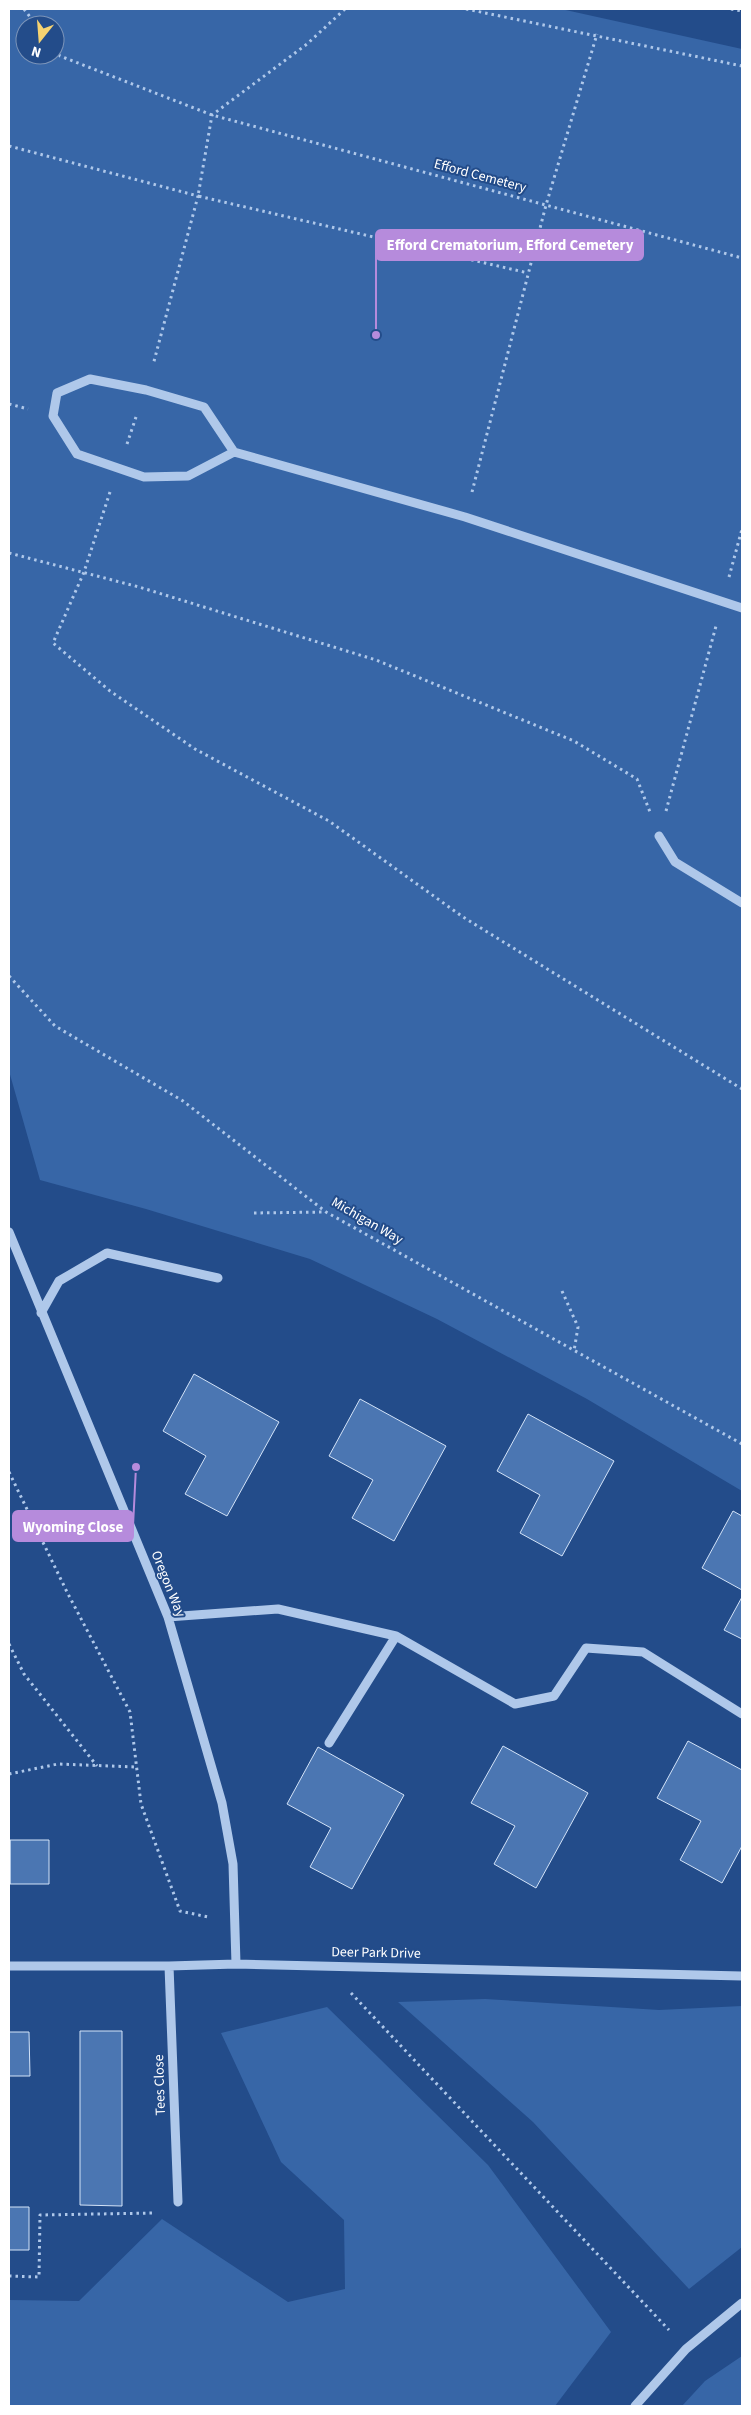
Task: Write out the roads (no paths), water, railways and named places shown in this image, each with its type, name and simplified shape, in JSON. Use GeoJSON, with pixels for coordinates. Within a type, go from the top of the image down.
{"type":"FeatureCollection","features":[{"type":"Feature","properties":{"kind":"street"},"geometry":{"type":"LineString","coordinates":[[234,452],[188,476],[144,477],[77,454],[53,416],[57,393],[90,379],[146,390],[204,407],[234,452],[466,517],[742,608]]}},
{"type":"Feature","properties":{"kind":"street"},"geometry":{"type":"LineString","coordinates":[[659,836],[675,862],[742,904]]}},
{"type":"Feature","properties":{"kind":"street","name":"Oregon Way"},"geometry":{"type":"LineString","coordinates":[[9,1232],[168,1617],[222,1803],[233,1864],[236,1964]]}},
{"type":"Feature","properties":{"kind":"street"},"geometry":{"type":"LineString","coordinates":[[41,1313],[59,1282],[107,1253],[218,1278]]}},
{"type":"Feature","properties":{"kind":"street"},"geometry":{"type":"LineString","coordinates":[[168,1617],[278,1609],[396,1636],[515,1704],[554,1696],[586,1648],[643,1652],[742,1714]]}},
{"type":"Feature","properties":{"kind":"street"},"geometry":{"type":"LineString","coordinates":[[329,1744],[396,1636]]}},
{"type":"Feature","properties":{"kind":"street","name":"Deer Park Drive"},"geometry":{"type":"LineString","coordinates":[[9,1966],[236,1964],[742,1976]]}},
{"type":"Feature","properties":{"kind":"street","name":"Tees Close"},"geometry":{"type":"LineString","coordinates":[[169,1966],[178,2202]]}},
{"type":"Feature","properties":{"kind":"street"},"geometry":{"type":"LineString","coordinates":[[635,2406],[686,2349],[742,2304]]}},
{"type":"Feature","properties":{"kind":"place","name":"Efford Crematorium, Efford Cemetery"},"geometry":{"type":"Point","coordinates":[376,335]}},
{"type":"Feature","properties":{"kind":"place","name":"Wyoming Close"},"geometry":{"type":"Point","coordinates":[136,1467]}}]}
